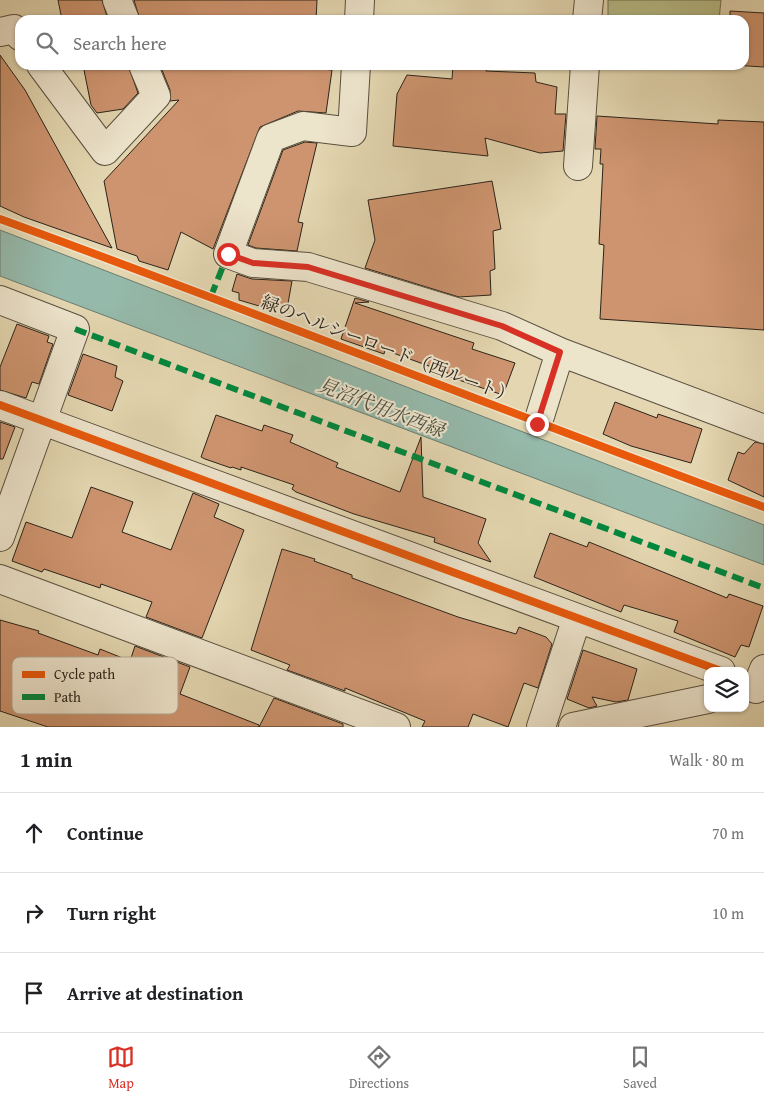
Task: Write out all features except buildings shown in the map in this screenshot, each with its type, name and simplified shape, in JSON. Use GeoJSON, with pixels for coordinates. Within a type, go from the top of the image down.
{"type":"FeatureCollection","features":[{"type":"Feature","properties":{"kind":"street"},"geometry":{"type":"LineString","coordinates":[[116,0],[123,15]]}},
{"type":"Feature","properties":{"kind":"street"},"geometry":{"type":"LineString","coordinates":[[358,15],[360,0]]}},
{"type":"Feature","properties":{"kind":"street"},"geometry":{"type":"LineString","coordinates":[[588,15],[589,0]]}},
{"type":"Feature","properties":{"kind":"street"},"geometry":{"type":"LineString","coordinates":[[0,32],[15,30]]}},
{"type":"Feature","properties":{"kind":"street"},"geometry":{"type":"LineString","coordinates":[[45,70],[105,151],[156,96],[145,70]]}},
{"type":"Feature","properties":{"kind":"street"},"geometry":{"type":"LineString","coordinates":[[356,70],[352,132],[303,126],[271,138],[228,254],[253,263],[308,267],[502,326],[560,352],[764,429]]}},
{"type":"Feature","properties":{"kind":"street"},"geometry":{"type":"LineString","coordinates":[[578,166],[585,70]]}},
{"type":"Feature","properties":{"kind":"street"},"geometry":{"type":"LineString","coordinates":[[0,300],[75,329],[3,521]]}},
{"type":"Feature","properties":{"kind":"street"},"geometry":{"type":"LineString","coordinates":[[540,416],[560,352]]}},
{"type":"Feature","properties":{"kind":"street"},"geometry":{"type":"LineString","coordinates":[[0,405],[41,422],[710,667]]}},
{"type":"Feature","properties":{"kind":"street"},"geometry":{"type":"LineString","coordinates":[[0,580],[396,727]]}},
{"type":"Feature","properties":{"kind":"street"},"geometry":{"type":"LineString","coordinates":[[541,727],[577,618]]}},
{"type":"Feature","properties":{"kind":"street"},"geometry":{"type":"LineString","coordinates":[[573,727],[704,700]]}},
{"type":"Feature","properties":{"kind":"green space"},"geometry":{"type":"Polygon","coordinates":[[[608,0],[721,0],[720,15],[608,15],[608,0]]]}},
{"type":"Feature","properties":{"kind":"water","name":"見沼代用水西緑"},"geometry":{"type":"Polygon","coordinates":[[[0,230],[764,525],[764,565],[0,276],[0,230]]]}},
{"type":"Feature","properties":{"kind":"marked path"},"geometry":{"type":"LineString","coordinates":[[211,296],[228,254]]}},
{"type":"Feature","properties":{"kind":"marked path"},"geometry":{"type":"LineString","coordinates":[[75,329],[764,588]]}},
{"type":"Feature","properties":{"kind":"cycle path","name":"緑のヘルシーロード（西ルート）"},"geometry":{"type":"LineString","coordinates":[[0,219],[764,507]]}},
{"type":"Feature","properties":{"kind":"cycle path"},"geometry":{"type":"LineString","coordinates":[[0,405],[710,667]]}},
{"type":"Feature","properties":{"kind":"route"},"geometry":{"type":"LineString","coordinates":[[228,254],[253,263],[308,267],[502,326],[560,352],[537,424]]}}]}
